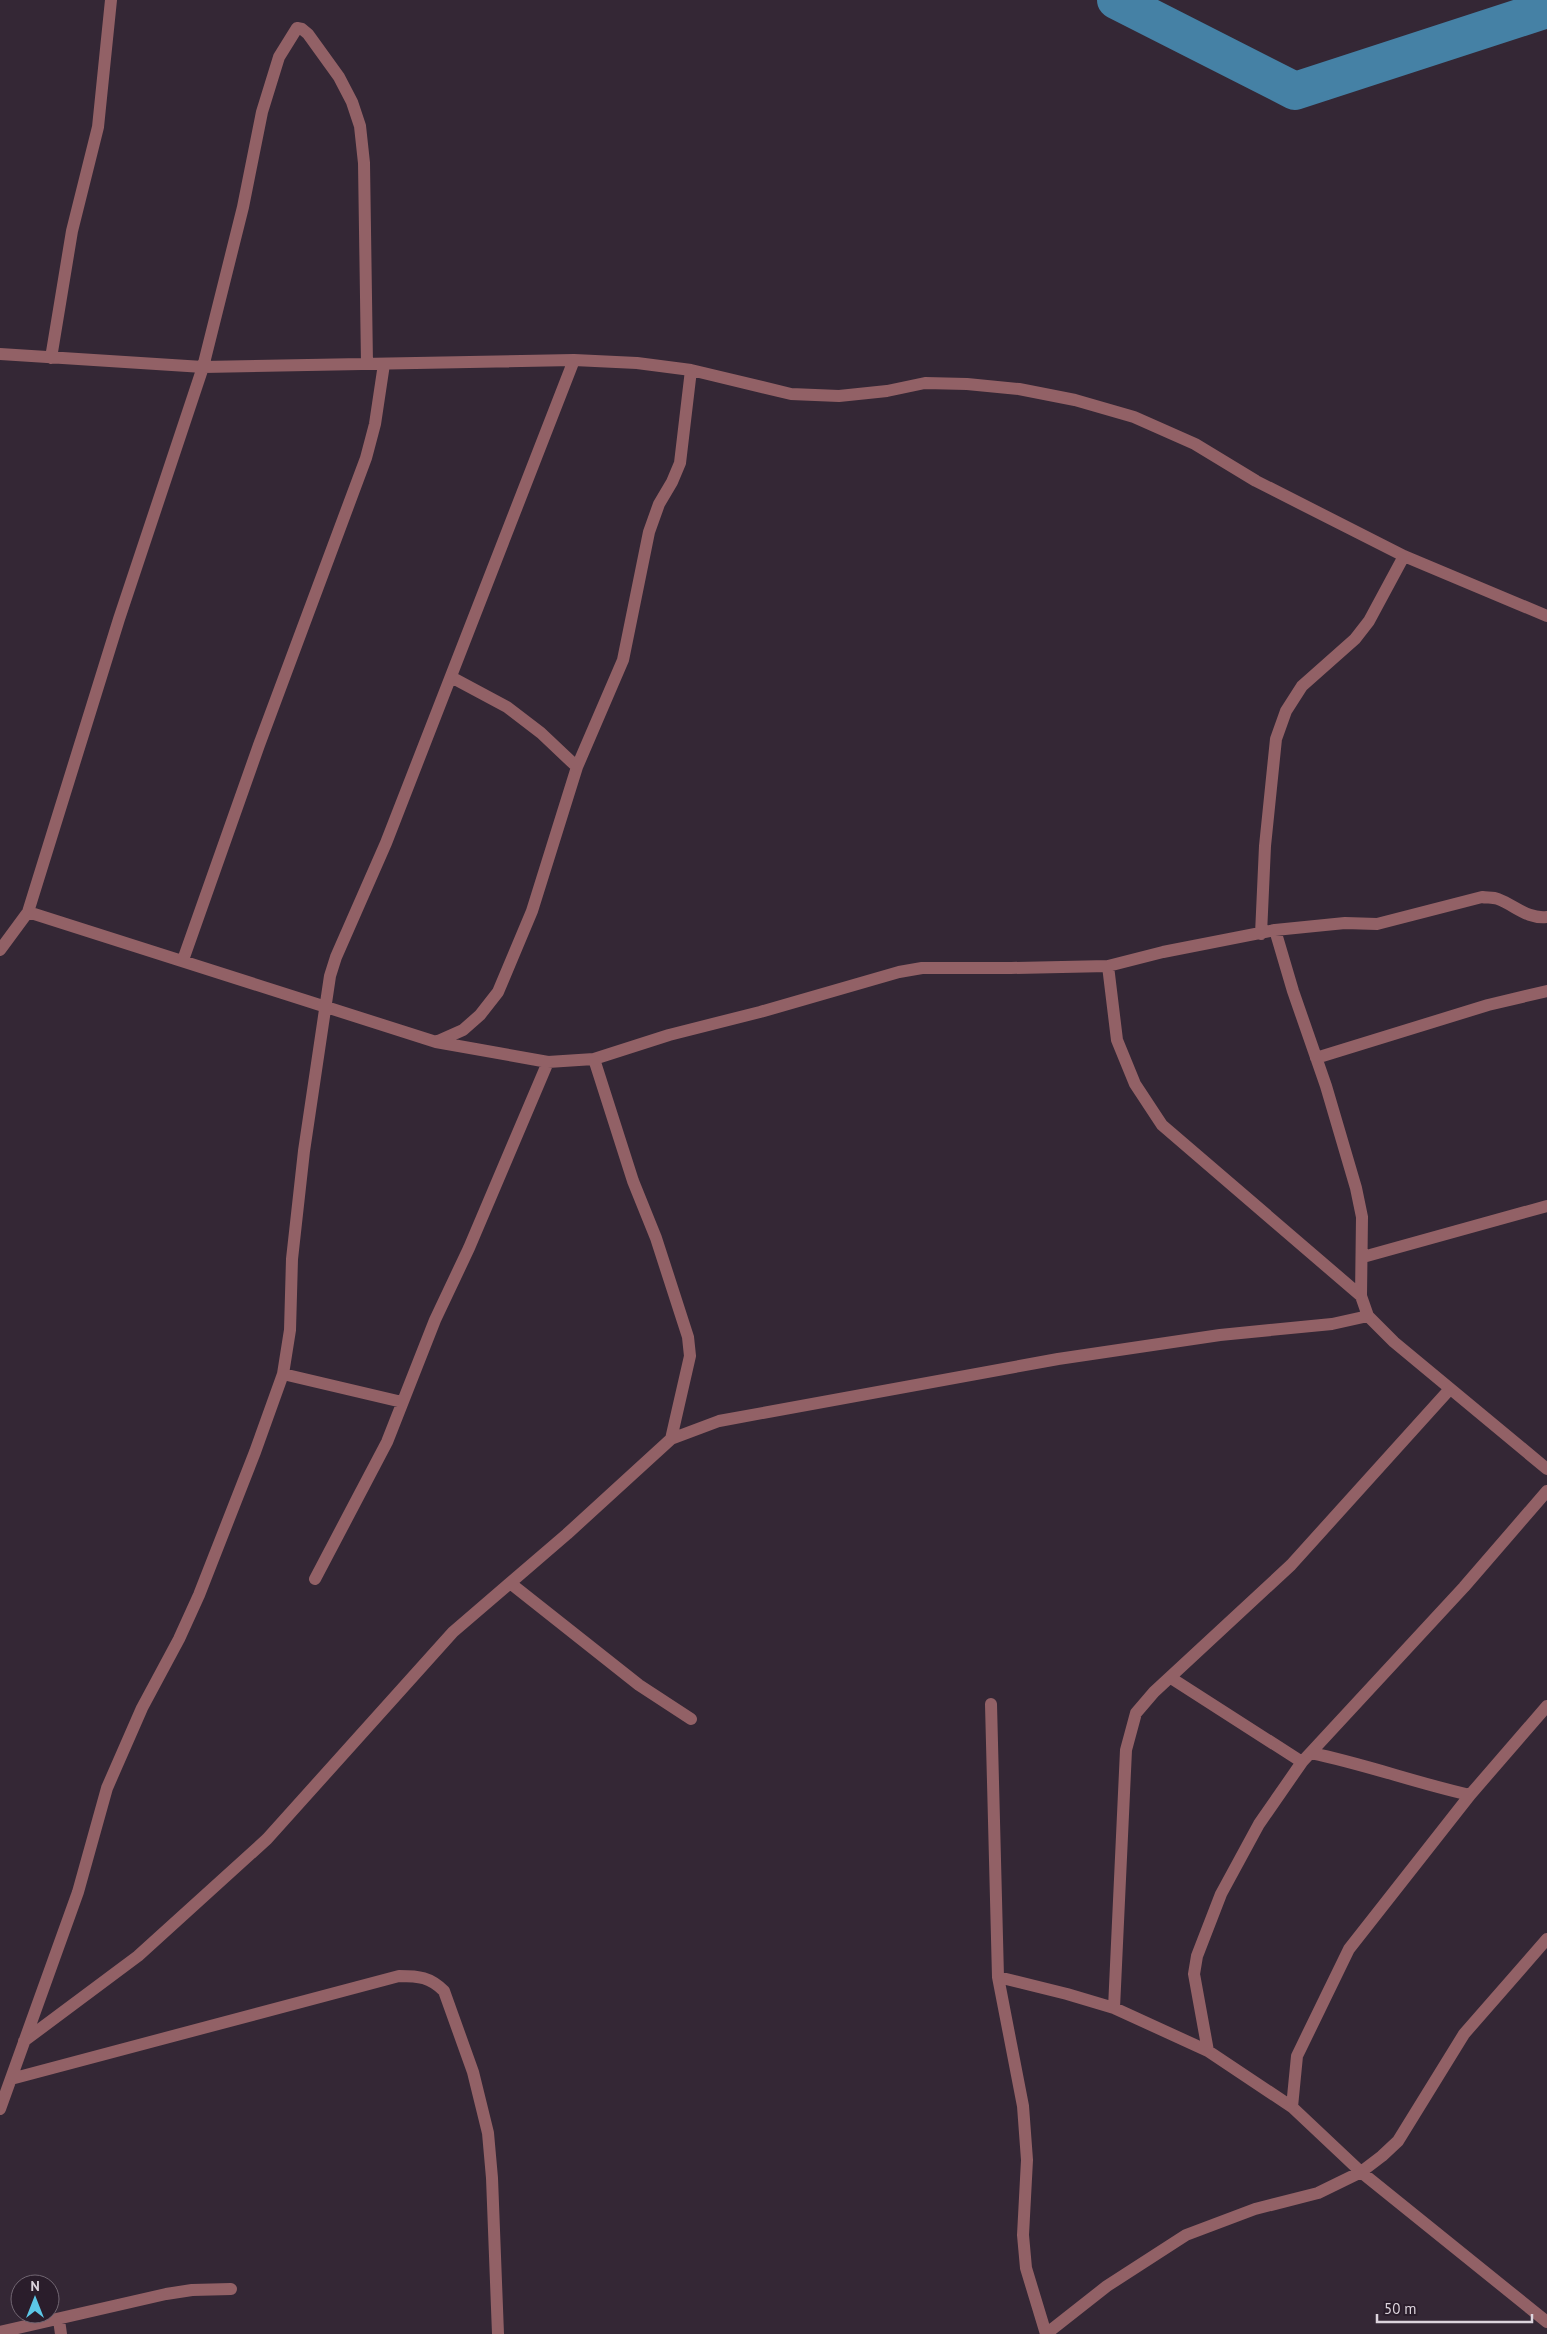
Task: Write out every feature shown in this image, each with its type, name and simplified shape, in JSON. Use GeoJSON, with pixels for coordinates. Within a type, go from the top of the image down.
{"type":"FeatureCollection","features":[{"type":"Feature","properties":{"kind":"street"},"geometry":{"type":"LineString","coordinates":[[50,358],[72,231],[98,127],[111,0]]}},
{"type":"Feature","properties":{"kind":"street"},"geometry":{"type":"LineString","coordinates":[[0,950],[28,912],[119,619],[203,367],[243,207],[262,112],[279,57],[297,28],[302,29],[308,34],[340,77],[352,102],[360,126],[364,163],[367,364]]}},
{"type":"Feature","properties":{"kind":"street"},"geometry":{"type":"LineString","coordinates":[[0,356],[203,367],[574,360],[637,363],[691,370],[790,394],[839,396],[887,391],[926,383],[967,384],[1019,389],[1075,400],[1134,417],[1195,444],[1256,481],[1404,556],[1547,616]]}},
{"type":"Feature","properties":{"kind":"street"},"geometry":{"type":"LineString","coordinates":[[0,2109],[78,1892],[107,1788],[142,1708],[179,1639],[199,1595],[256,1452],[283,1374],[290,1330],[292,1259],[296,1220],[325,1008],[330,976],[336,956],[386,843],[574,360]]}},
{"type":"Feature","properties":{"kind":"street"},"geometry":{"type":"LineString","coordinates":[[183,960],[259,745],[366,458],[375,424],[384,364]]}},
{"type":"Feature","properties":{"kind":"street"},"geometry":{"type":"LineString","coordinates":[[436,1042],[463,1030],[480,1015],[498,992],[532,911],[577,767],[623,660],[649,532],[659,504],[672,482],[680,463],[691,370]]}},
{"type":"Feature","properties":{"kind":"street"},"geometry":{"type":"LineString","coordinates":[[1261,934],[1265,846],[1276,739],[1286,711],[1302,686],[1355,639],[1369,621],[1404,556]]}},
{"type":"Feature","properties":{"kind":"street"},"geometry":{"type":"LineString","coordinates":[[451,677],[507,707],[541,733],[577,767]]}},
{"type":"Feature","properties":{"kind":"street"},"geometry":{"type":"LineString","coordinates":[[28,912],[436,1042],[548,1062],[594,1059],[669,1035],[899,972],[922,968],[1108,966],[1163,952],[1274,930],[1345,923],[1376,924],[1482,897],[1497,898],[1522,913],[1536,918],[1547,917]]}},
{"type":"Feature","properties":{"kind":"street"},"geometry":{"type":"LineString","coordinates":[[1274,930],[1326,1086],[1356,1188],[1362,1217],[1363,1257],[1361,1296],[1368,1316],[1394,1342],[1449,1390],[1547,1470]]}},
{"type":"Feature","properties":{"kind":"street"},"geometry":{"type":"LineString","coordinates":[[1108,966],[1118,1040],[1135,1084],[1162,1125],[1361,1296]]}},
{"type":"Feature","properties":{"kind":"street"},"geometry":{"type":"LineString","coordinates":[[1316,1058],[1488,1005],[1547,991]]}},
{"type":"Feature","properties":{"kind":"street"},"geometry":{"type":"LineString","coordinates":[[594,1059],[633,1181],[656,1238],[688,1337],[690,1356],[671,1439]]}},
{"type":"Feature","properties":{"kind":"street"},"geometry":{"type":"LineString","coordinates":[[315,1578],[387,1442],[435,1320],[469,1248],[548,1062]]}},
{"type":"Feature","properties":{"kind":"street"},"geometry":{"type":"LineString","coordinates":[[1363,1257],[1547,1206]]}},
{"type":"Feature","properties":{"kind":"street"},"geometry":{"type":"LineString","coordinates":[[24,2041],[138,1956],[267,1839],[453,1632],[671,1439],[719,1421],[1058,1359],[1220,1335],[1332,1324],[1368,1316]]}},
{"type":"Feature","properties":{"kind":"street"},"geometry":{"type":"LineString","coordinates":[[283,1374],[402,1402]]}},
{"type":"Feature","properties":{"kind":"street"},"geometry":{"type":"LineString","coordinates":[[1114,2008],[1126,1750],[1136,1713],[1154,1692],[1290,1565],[1449,1390]]}},
{"type":"Feature","properties":{"kind":"street"},"geometry":{"type":"LineString","coordinates":[[1208,2050],[1194,1974],[1197,1956],[1221,1894],[1254,1833],[1306,1757],[1464,1587],[1547,1491]]}},
{"type":"Feature","properties":{"kind":"street"},"geometry":{"type":"LineString","coordinates":[[510,1583],[639,1685],[691,1719]]}},
{"type":"Feature","properties":{"kind":"street"},"geometry":{"type":"LineString","coordinates":[[1171,1678],[1306,1757],[1370,1767],[1423,1784],[1470,1795]]}},
{"type":"Feature","properties":{"kind":"street"},"geometry":{"type":"LineString","coordinates":[[991,1704],[998,1977],[1023,2106],[1027,2160],[1023,2236],[1026,2268],[1046,2334],[1107,2286],[1186,2236],[1255,2209],[1318,2193],[1361,2172],[1398,2141],[1464,2034],[1547,1939]]}},
{"type":"Feature","properties":{"kind":"street"},"geometry":{"type":"LineString","coordinates":[[1292,2107],[1297,2056],[1349,1949],[1470,1795],[1547,1706]]}},
{"type":"Feature","properties":{"kind":"street"},"geometry":{"type":"LineString","coordinates":[[11,2079],[399,1976],[420,1976],[434,1981],[444,1991],[473,2072],[488,2133],[492,2178],[498,2334]]}},
{"type":"Feature","properties":{"kind":"street"},"geometry":{"type":"LineString","coordinates":[[998,1977],[1114,2008],[1208,2050],[1292,2107],[1361,2172],[1547,2322]]}},
{"type":"Feature","properties":{"kind":"street"},"geometry":{"type":"LineString","coordinates":[[60,2320],[166,2294],[192,2290],[231,2289]]}},
{"type":"Feature","properties":{"kind":"street"},"geometry":{"type":"LineString","coordinates":[[0,2332],[39,2324]]}},
{"type":"Feature","properties":{"kind":"waterway"},"geometry":{"type":"LineString","coordinates":[[1116,0],[1295,91],[1547,9]]}}]}
